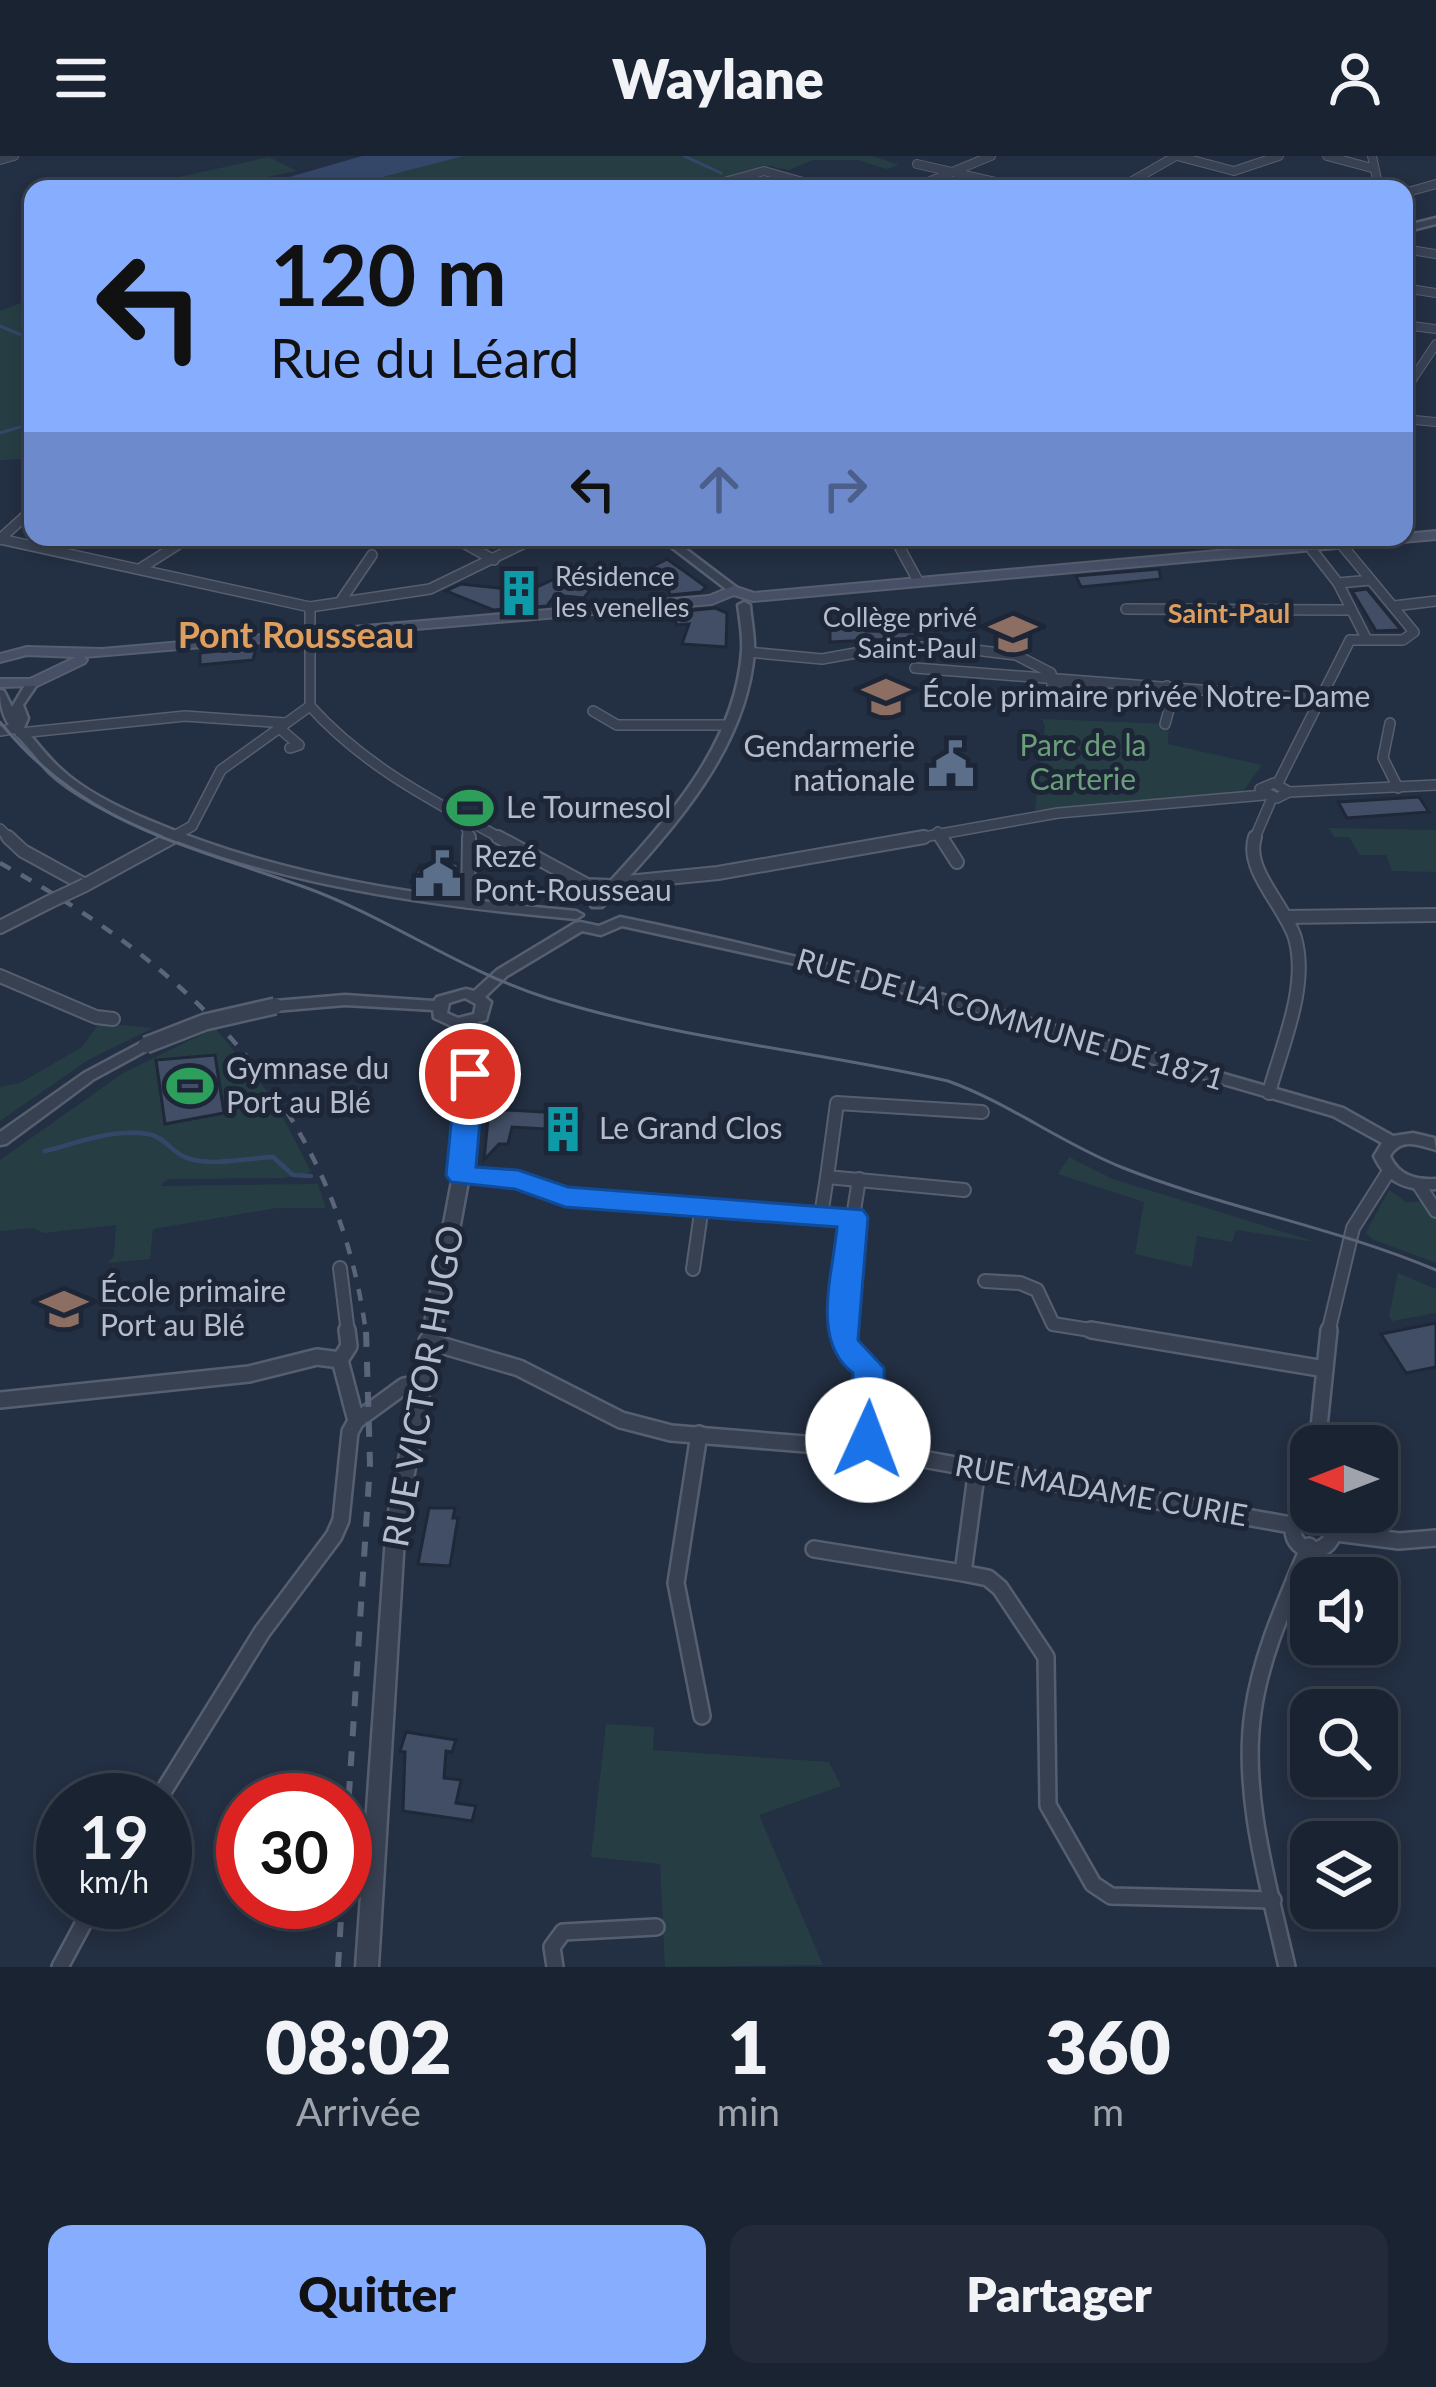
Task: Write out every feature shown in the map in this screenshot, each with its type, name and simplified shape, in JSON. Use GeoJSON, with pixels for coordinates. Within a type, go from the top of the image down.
{"type":"FeatureCollection","features":[{"type":"Feature","properties":{"kind":"main road"},"geometry":{"type":"LineString","coordinates":[[0,649],[54,662],[102,653],[727,594],[727,605],[918,581],[1309,546]]}},
{"type":"Feature","properties":{"kind":"main road"},"geometry":{"type":"LineString","coordinates":[[0,658],[20,652]]}},
{"type":"Feature","properties":{"kind":"main road"},"geometry":{"type":"LineString","coordinates":[[0,683],[32,683],[54,662]]}},
{"type":"Feature","properties":{"kind":"street"},"geometry":{"type":"LineString","coordinates":[[0,160],[14,156]]}},
{"type":"Feature","properties":{"kind":"street"},"geometry":{"type":"LineString","coordinates":[[942,156],[919,163],[988,180]]}},
{"type":"Feature","properties":{"kind":"street"},"geometry":{"type":"LineString","coordinates":[[930,180],[991,156]]}},
{"type":"Feature","properties":{"kind":"street"},"geometry":{"type":"LineString","coordinates":[[1134,180],[1177,156],[1234,171],[1279,156]]}},
{"type":"Feature","properties":{"kind":"street"},"geometry":{"type":"LineString","coordinates":[[1327,156],[1372,168]]}},
{"type":"Feature","properties":{"kind":"street"},"geometry":{"type":"LineString","coordinates":[[1372,156],[1376,180]]}},
{"type":"Feature","properties":{"kind":"street"},"geometry":{"type":"LineString","coordinates":[[732,180],[764,171],[792,180]]}},
{"type":"Feature","properties":{"kind":"street"},"geometry":{"type":"LineString","coordinates":[[1413,381],[1430,346],[1436,344]]}},
{"type":"Feature","properties":{"kind":"street"},"geometry":{"type":"LineString","coordinates":[[1425,360],[1436,362]]}},
{"type":"Feature","properties":{"kind":"street"},"geometry":{"type":"LineString","coordinates":[[1413,374],[1418,375]]}},
{"type":"Feature","properties":{"kind":"street"},"geometry":{"type":"LineString","coordinates":[[0,539],[24,516]]}},
{"type":"Feature","properties":{"kind":"street"},"geometry":{"type":"LineString","coordinates":[[38,546],[310,607],[423,591],[520,546]]}},
{"type":"Feature","properties":{"kind":"street"},"geometry":{"type":"LineString","coordinates":[[70,552],[76,546]]}},
{"type":"Feature","properties":{"kind":"street"},"geometry":{"type":"LineString","coordinates":[[141,568],[176,546]]}},
{"type":"Feature","properties":{"kind":"street"},"geometry":{"type":"LineString","coordinates":[[469,546],[494,560]]}},
{"type":"Feature","properties":{"kind":"street"},"geometry":{"type":"LineString","coordinates":[[673,546],[727,594]]}},
{"type":"Feature","properties":{"kind":"street"},"geometry":{"type":"LineString","coordinates":[[899,546],[918,581]]}},
{"type":"Feature","properties":{"kind":"street"},"geometry":{"type":"LineString","coordinates":[[1309,546],[1338,583],[1365,636]]}},
{"type":"Feature","properties":{"kind":"street"},"geometry":{"type":"LineString","coordinates":[[1284,788],[1319,699],[1348,642],[1365,636],[1394,640],[1413,634],[1412,623],[1339,546]]}},
{"type":"Feature","properties":{"kind":"street"},"geometry":{"type":"LineString","coordinates":[[342,599],[372,555]]}},
{"type":"Feature","properties":{"kind":"street"},"geometry":{"type":"LineString","coordinates":[[1338,583],[1371,580]]}},
{"type":"Feature","properties":{"kind":"street"},"geometry":{"type":"LineString","coordinates":[[0,1140],[89,1076],[146,1045],[205,1022],[275,1006],[345,1000],[438,1006],[453,994],[478,996],[502,973],[548,946],[620,884],[710,761],[729,725],[747,652],[748,601]]}},
{"type":"Feature","properties":{"kind":"street"},"geometry":{"type":"LineString","coordinates":[[1394,606],[1436,601]]}},
{"type":"Feature","properties":{"kind":"street"},"geometry":{"type":"LineString","coordinates":[[310,607],[310,706],[337,736],[389,777],[587,885],[718,873],[1058,813],[1268,796]]}},
{"type":"Feature","properties":{"kind":"street"},"geometry":{"type":"LineString","coordinates":[[1126,609],[1350,610]]}},
{"type":"Feature","properties":{"kind":"street"},"geometry":{"type":"LineString","coordinates":[[747,652],[822,658],[889,647],[926,647]]}},
{"type":"Feature","properties":{"kind":"street"},"geometry":{"type":"LineString","coordinates":[[950,647],[996,650],[1042,666],[1052,685],[1101,689],[1104,681],[1319,699]]}},
{"type":"Feature","properties":{"kind":"street"},"geometry":{"type":"LineString","coordinates":[[915,668],[1051,676]]}},
{"type":"Feature","properties":{"kind":"street"},"geometry":{"type":"LineString","coordinates":[[19,728],[22,718],[16,705],[32,683]]}},
{"type":"Feature","properties":{"kind":"street"},"geometry":{"type":"LineString","coordinates":[[1165,724],[1170,706],[1167,686]]}},
{"type":"Feature","properties":{"kind":"street"},"geometry":{"type":"LineString","coordinates":[[0,694],[11,720],[41,761],[67,781],[178,836],[309,878],[522,909],[578,920],[601,931],[617,914],[620,884]]}},
{"type":"Feature","properties":{"kind":"street"},"geometry":{"type":"LineString","coordinates":[[0,927],[178,836],[199,818],[221,770],[310,706]]}},
{"type":"Feature","properties":{"kind":"street"},"geometry":{"type":"LineString","coordinates":[[593,711],[617,725],[729,725]]}},
{"type":"Feature","properties":{"kind":"street"},"geometry":{"type":"LineString","coordinates":[[0,731],[166,714],[215,714],[281,725],[299,745],[290,748]]}},
{"type":"Feature","properties":{"kind":"street"},"geometry":{"type":"LineString","coordinates":[[1390,723],[1383,758],[1398,788]]}},
{"type":"Feature","properties":{"kind":"street"},"geometry":{"type":"LineString","coordinates":[[1268,796],[1261,787],[1436,785]]}},
{"type":"Feature","properties":{"kind":"street"},"geometry":{"type":"LineString","coordinates":[[1268,796],[1252,844],[1297,943],[1298,968],[1270,1093]]}},
{"type":"Feature","properties":{"kind":"street"},"geometry":{"type":"LineString","coordinates":[[463,818],[470,846],[468,902]]}},
{"type":"Feature","properties":{"kind":"street"},"geometry":{"type":"LineString","coordinates":[[0,829],[23,851],[85,885]]}},
{"type":"Feature","properties":{"kind":"street"},"geometry":{"type":"LineString","coordinates":[[938,832],[957,862]]}},
{"type":"Feature","properties":{"kind":"street"},"geometry":{"type":"LineString","coordinates":[[470,846],[506,841]]}},
{"type":"Feature","properties":{"kind":"street"},"geometry":{"type":"LineString","coordinates":[[587,885],[595,904],[617,914]]}},
{"type":"Feature","properties":{"kind":"street"},"geometry":{"type":"LineString","coordinates":[[522,909],[546,929],[548,946]]}},
{"type":"Feature","properties":{"kind":"street","name":"RUE DE LA COMMUNE DE 1871"},"geometry":{"type":"LineString","coordinates":[[617,914],[720,938],[1346,1115],[1392,1142]]}},
{"type":"Feature","properties":{"kind":"street"},"geometry":{"type":"LineString","coordinates":[[1285,917],[1436,915]]}},
{"type":"Feature","properties":{"kind":"street"},"geometry":{"type":"LineString","coordinates":[[0,976],[96,1017],[113,1019]]}},
{"type":"Feature","properties":{"kind":"street","name":"RUE VICTOR HUGO"},"geometry":{"type":"LineString","coordinates":[[367,1967],[395,1522],[461,1175],[471,1022],[486,1009],[478,996]]}},
{"type":"Feature","properties":{"kind":"street"},"geometry":{"type":"LineString","coordinates":[[438,1006],[446,1021],[471,1022]]}},
{"type":"Feature","properties":{"kind":"street"},"geometry":{"type":"LineString","coordinates":[[821,1215],[837,1102],[982,1112]]}},
{"type":"Feature","properties":{"kind":"street"},"geometry":{"type":"LineString","coordinates":[[1436,1145],[1414,1138],[1392,1142],[1382,1156],[1389,1171],[1431,1185],[1436,1211]]}},
{"type":"Feature","properties":{"kind":"street"},"geometry":{"type":"LineString","coordinates":[[1319,1425],[1349,1238],[1372,1190],[1389,1171]]}},
{"type":"Feature","properties":{"kind":"street"},"geometry":{"type":"LineString","coordinates":[[461,1175],[518,1180],[565,1197],[853,1217]]}},
{"type":"Feature","properties":{"kind":"street"},"geometry":{"type":"LineString","coordinates":[[827,1177],[964,1190]]}},
{"type":"Feature","properties":{"kind":"street"},"geometry":{"type":"LineString","coordinates":[[859,1179],[842,1340],[844,1349],[868,1368],[871,1377],[868,1449]]}},
{"type":"Feature","properties":{"kind":"street"},"geometry":{"type":"LineString","coordinates":[[693,1269],[701,1206]]}},
{"type":"Feature","properties":{"kind":"street"},"geometry":{"type":"LineString","coordinates":[[340,1268],[349,1346],[340,1360],[356,1421]]}},
{"type":"Feature","properties":{"kind":"street"},"geometry":{"type":"LineString","coordinates":[[985,1281],[1020,1283],[1036,1290],[1053,1324],[1325,1369]]}},
{"type":"Feature","properties":{"kind":"street","name":"RUE MADAME CURIE"},"geometry":{"type":"LineString","coordinates":[[427,1341],[518,1368],[620,1420],[699,1434],[868,1449],[1290,1526]]}},
{"type":"Feature","properties":{"kind":"street"},"geometry":{"type":"LineString","coordinates":[[0,1400],[249,1374],[317,1357],[340,1360]]}},
{"type":"Feature","properties":{"kind":"street"},"geometry":{"type":"LineString","coordinates":[[175,1773],[270,1619],[334,1537],[341,1520],[350,1432],[356,1421],[404,1386],[418,1384]]}},
{"type":"Feature","properties":{"kind":"street"},"geometry":{"type":"LineString","coordinates":[[699,1434],[676,1583],[702,1716]]}},
{"type":"Feature","properties":{"kind":"street"},"geometry":{"type":"LineString","coordinates":[[964,1573],[977,1468]]}},
{"type":"Feature","properties":{"kind":"street"},"geometry":{"type":"LineString","coordinates":[[1292,1533],[1309,1546],[1328,1546],[1336,1533],[1400,1541],[1436,1538]]}},
{"type":"Feature","properties":{"kind":"street"},"geometry":{"type":"LineString","coordinates":[[1287,1967],[1260,1820],[1253,1714],[1265,1663],[1309,1546]]}},
{"type":"Feature","properties":{"kind":"street"},"geometry":{"type":"LineString","coordinates":[[814,1549],[988,1578],[1000,1588],[1046,1657],[1048,1805],[1094,1884],[1112,1896],[1273,1900]]}},
{"type":"Feature","properties":{"kind":"street"},"geometry":{"type":"LineString","coordinates":[[555,1967],[552,1947],[563,1932],[656,1927]]}},
{"type":"Feature","properties":{"kind":"street"},"geometry":{"type":"LineString","coordinates":[[60,1967],[80,1929]]}},
{"type":"Feature","properties":{"kind":"green space"},"geometry":{"type":"Polygon","coordinates":[[[464,156],[872,156],[899,165],[886,169],[858,160],[813,160],[789,170],[769,166],[718,180],[372,180],[464,156]]]}},
{"type":"Feature","properties":{"kind":"green space"},"geometry":{"type":"Polygon","coordinates":[[[269,157],[297,171],[252,180],[166,180],[269,157]]]}},
{"type":"Feature","properties":{"kind":"green space"},"geometry":{"type":"Polygon","coordinates":[[[24,302],[24,459],[0,460],[0,311],[24,302]]]}},
{"type":"Feature","properties":{"kind":"green space","name":"Parc de la Carterie"},"geometry":{"type":"Polygon","coordinates":[[[1042,719],[1169,724],[1168,744],[1262,765],[1241,794],[1035,810],[1045,727],[1042,719]]]}},
{"type":"Feature","properties":{"kind":"green space"},"geometry":{"type":"Polygon","coordinates":[[[1329,828],[1436,830],[1436,872],[1392,871],[1386,855],[1360,855],[1349,837],[1334,837],[1329,828]]]}},
{"type":"Feature","properties":{"kind":"green space"},"geometry":{"type":"Polygon","coordinates":[[[99,1023],[153,1028],[88,1060],[0,1121],[0,1087],[20,1083],[82,1047],[99,1023]]]}},
{"type":"Feature","properties":{"kind":"green space"},"geometry":{"type":"Polygon","coordinates":[[[215,1028],[274,1100],[311,1172],[284,1178],[168,1179],[160,1186],[318,1184],[326,1208],[277,1208],[153,1229],[150,1259],[108,1263],[114,1256],[116,1225],[44,1233],[33,1228],[0,1231],[0,1160],[123,1073],[215,1028]]]}},
{"type":"Feature","properties":{"kind":"green space"},"geometry":{"type":"Polygon","coordinates":[[[1069,1157],[1113,1179],[1316,1242],[1236,1230],[1232,1242],[1197,1236],[1192,1267],[1135,1254],[1144,1202],[1058,1174],[1069,1157]]]}},
{"type":"Feature","properties":{"kind":"green space"},"geometry":{"type":"Polygon","coordinates":[[[1389,1190],[1406,1202],[1426,1201],[1436,1217],[1436,1263],[1372,1239],[1366,1232],[1389,1190]]]}},
{"type":"Feature","properties":{"kind":"green space"},"geometry":{"type":"Polygon","coordinates":[[[1398,1273],[1436,1289],[1436,1313],[1392,1321],[1398,1273]]]}},
{"type":"Feature","properties":{"kind":"green space"},"geometry":{"type":"Polygon","coordinates":[[[606,1724],[654,1727],[653,1750],[829,1762],[841,1786],[759,1815],[823,1965],[665,1967],[660,1864],[591,1857],[606,1724]]]}},
{"type":"Feature","properties":{"kind":"water"},"geometry":{"type":"Polygon","coordinates":[[[362,156],[464,156],[372,180],[279,180],[362,156]]]}},
{"type":"Feature","properties":{"kind":"building"},"geometry":{"type":"Polygon","coordinates":[[[667,559],[706,587],[701,592],[670,595],[667,586],[673,584],[650,568],[667,559]]]}},
{"type":"Feature","properties":{"kind":"building"},"geometry":{"type":"Polygon","coordinates":[[[1159,569],[1161,579],[1081,587],[1076,576],[1159,569]]]}},
{"type":"Feature","properties":{"kind":"building","name":"Résidence les venelles"},"geometry":{"type":"Polygon","coordinates":[[[561,576],[594,585],[584,598],[555,595],[547,606],[493,610],[446,591],[461,584],[528,591],[561,576]]]}},
{"type":"Feature","properties":{"kind":"building"},"geometry":{"type":"Polygon","coordinates":[[[1367,589],[1401,630],[1376,631],[1352,591],[1367,589]]]}},
{"type":"Feature","properties":{"kind":"building"},"geometry":{"type":"Polygon","coordinates":[[[715,608],[727,613],[726,647],[682,644],[689,624],[676,625],[676,612],[715,608]]]}},
{"type":"Feature","properties":{"kind":"building"},"geometry":{"type":"Polygon","coordinates":[[[830,623],[866,623],[866,631],[915,632],[915,638],[830,642],[830,623]]]}},
{"type":"Feature","properties":{"kind":"building"},"geometry":{"type":"Polygon","coordinates":[[[256,647],[253,660],[200,665],[200,653],[256,647]]]}},
{"type":"Feature","properties":{"kind":"building"},"geometry":{"type":"Polygon","coordinates":[[[1419,797],[1429,812],[1347,818],[1338,802],[1419,797]]]}},
{"type":"Feature","properties":{"kind":"building","name":"Rezé Pont-Rousseau"},"geometry":{"type":"Polygon","coordinates":[[[458,863],[458,875],[438,885],[411,882],[420,865],[458,863]]]}},
{"type":"Feature","properties":{"kind":"building","name":"Gymnase du Port au Blé"},"geometry":{"type":"Polygon","coordinates":[[[215,1055],[224,1113],[165,1124],[156,1060],[215,1055]]]}},
{"type":"Feature","properties":{"kind":"building","name":"Le Grand Clos"},"geometry":{"type":"Polygon","coordinates":[[[489,1109],[583,1114],[580,1131],[512,1127],[508,1144],[499,1144],[484,1160],[489,1109]]]}},
{"type":"Feature","properties":{"kind":"building"},"geometry":{"type":"Polygon","coordinates":[[[1436,1323],[1436,1367],[1406,1373],[1381,1334],[1436,1323]]]}},
{"type":"Feature","properties":{"kind":"building"},"geometry":{"type":"Polygon","coordinates":[[[429,1508],[455,1508],[453,1518],[458,1518],[450,1566],[418,1564],[429,1508]]]}},
{"type":"Feature","properties":{"kind":"building"},"geometry":{"type":"Polygon","coordinates":[[[406,1732],[456,1740],[452,1752],[446,1751],[444,1778],[461,1780],[456,1803],[476,1806],[472,1821],[403,1811],[405,1752],[400,1751],[406,1732]]]}},
{"type":"Feature","properties":{"kind":"waterway"},"geometry":{"type":"LineString","coordinates":[[684,156],[721,173]]}},
{"type":"Feature","properties":{"kind":"waterway"},"geometry":{"type":"LineString","coordinates":[[379,176],[387,180]]}},
{"type":"Feature","properties":{"kind":"waterway"},"geometry":{"type":"LineString","coordinates":[[0,326],[24,336]]}},
{"type":"Feature","properties":{"kind":"waterway"},"geometry":{"type":"LineString","coordinates":[[0,433],[24,426]]}},
{"type":"Feature","properties":{"kind":"waterway"},"geometry":{"type":"LineString","coordinates":[[45,1151],[96,1137],[135,1133],[154,1136],[197,1161],[273,1157],[293,1175],[311,1176]]}},
{"type":"Feature","properties":{"kind":"tram line"},"geometry":{"type":"LineString","coordinates":[[0,722],[32,757],[102,809],[179,844],[337,900],[516,987],[646,1024],[948,1081],[1121,1167],[1436,1270]]}},
{"type":"Feature","properties":{"kind":"railway"},"geometry":{"type":"LineString","coordinates":[[0,863],[134,949],[192,998],[243,1053],[287,1113],[323,1179],[349,1252],[366,1333]]}},
{"type":"Feature","properties":{"kind":"railway"},"geometry":{"type":"LineString","coordinates":[[350,1773],[370,1464],[366,1330]]}},
{"type":"Feature","properties":{"kind":"railway"},"geometry":{"type":"LineString","coordinates":[[338,1967],[340,1929]]}},
{"type":"Feature","properties":{"kind":"place","name":"Résidence les venelles"},"geometry":{"type":"Point","coordinates":[519,593]}},
{"type":"Feature","properties":{"kind":"place","name":"Collège privé Saint-Paul"},"geometry":{"type":"Point","coordinates":[1013,634]}},
{"type":"Feature","properties":{"kind":"place","name":"École primaire privée Notre-Dame"},"geometry":{"type":"Point","coordinates":[886,697]}},
{"type":"Feature","properties":{"kind":"place","name":"Gendarmerie nationale"},"geometry":{"type":"Point","coordinates":[951,764]}},
{"type":"Feature","properties":{"kind":"place","name":"Le Tournesol"},"geometry":{"type":"Point","coordinates":[470,808]}},
{"type":"Feature","properties":{"kind":"place","name":"Rezé Pont-Rousseau"},"geometry":{"type":"Point","coordinates":[438,874]}},
{"type":"Feature","properties":{"kind":"place","name":"Gymnase du Port au Blé"},"geometry":{"type":"Point","coordinates":[190,1086]}},
{"type":"Feature","properties":{"kind":"place","name":"Le Grand Clos"},"geometry":{"type":"Point","coordinates":[563,1129]}},
{"type":"Feature","properties":{"kind":"place","name":"École primaire Port au Blé"},"geometry":{"type":"Point","coordinates":[64,1309]}},
{"type":"Feature","properties":{"kind":"district","name":"Saint-Paul"},"geometry":{"type":"Point","coordinates":[1229,614]}},
{"type":"Feature","properties":{"kind":"district","name":"Pont Rousseau"},"geometry":{"type":"Point","coordinates":[296,635]}},
{"type":"Feature","properties":{"kind":"route"},"geometry":{"type":"LineString","coordinates":[[470,1074],[461,1175],[518,1180],[565,1197],[853,1217],[842,1340],[844,1349],[868,1368],[871,1377],[868,1440]]}}]}
